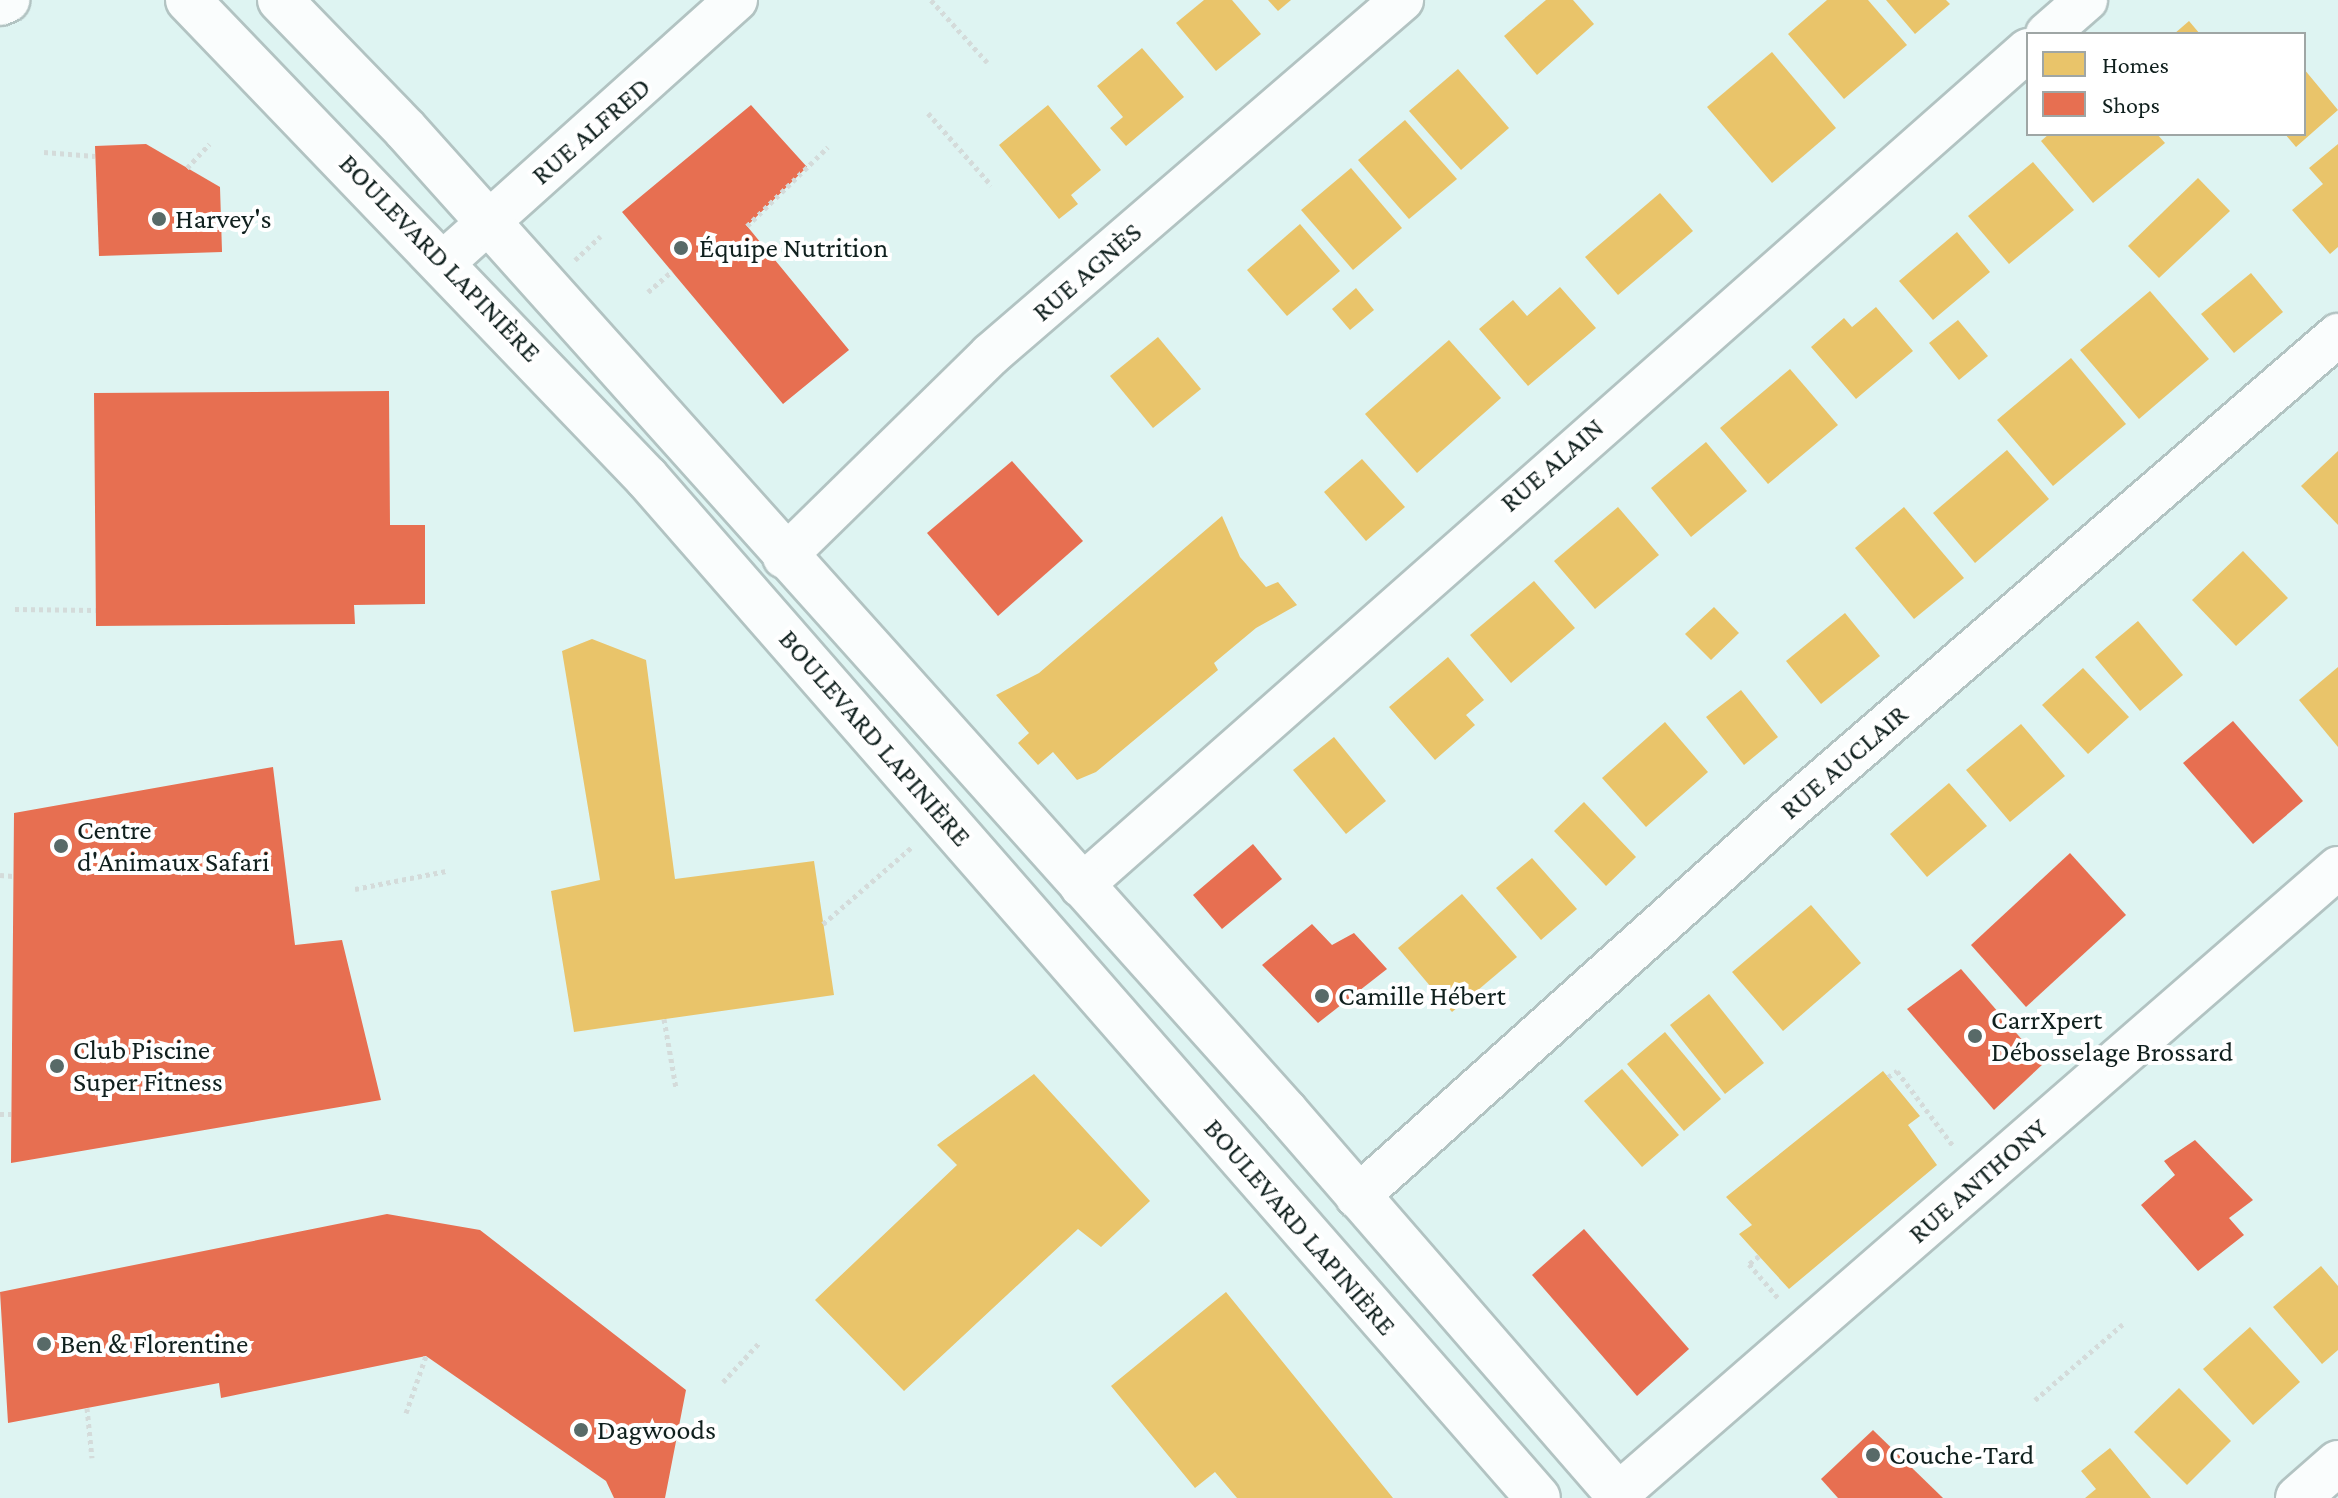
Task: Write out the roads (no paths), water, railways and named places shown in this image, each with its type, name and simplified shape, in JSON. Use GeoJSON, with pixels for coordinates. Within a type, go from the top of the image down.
{"type":"FeatureCollection","features":[{"type":"Feature","properties":{"kind":"main road"},"geometry":{"type":"LineString","coordinates":[[0,3],[7,0]]}},
{"type":"Feature","properties":{"kind":"main road","name":"BOULEVARD LAPINIÈRE"},"geometry":{"type":"LineString","coordinates":[[188,0],[445,261],[647,478],[1538,1498]]}},
{"type":"Feature","properties":{"kind":"main road","name":"BOULEVARD LAPINIÈRE"},"geometry":{"type":"LineString","coordinates":[[280,0],[488,223],[1081,886],[1619,1496]]}},
{"type":"Feature","properties":{"kind":"main road"},"geometry":{"type":"LineString","coordinates":[[2298,1498],[2338,1463]]}},
{"type":"Feature","properties":{"kind":"street","name":"RUE ALFRED"},"geometry":{"type":"LineString","coordinates":[[445,261],[736,0]]}},
{"type":"Feature","properties":{"kind":"street","name":"RUE AGNÈS"},"geometry":{"type":"LineString","coordinates":[[784,557],[990,355],[1402,0]]}},
{"type":"Feature","properties":{"kind":"street"},"geometry":{"type":"LineString","coordinates":[[2049,32],[2086,0]]}},
{"type":"Feature","properties":{"kind":"street","name":"RUE ALAIN"},"geometry":{"type":"LineString","coordinates":[[1081,886],[2026,52]]}},
{"type":"Feature","properties":{"kind":"street","name":"RUE AUCLAIR"},"geometry":{"type":"LineString","coordinates":[[1357,1197],[1792,807],[2338,335]]}},
{"type":"Feature","properties":{"kind":"street","name":"RUE ANTHONY"},"geometry":{"type":"LineString","coordinates":[[1619,1496],[2338,868]]}},
{"type":"Feature","properties":{"kind":"place","name":"Harvey's"},"geometry":{"type":"Point","coordinates":[159,219]}},
{"type":"Feature","properties":{"kind":"place","name":"Équipe Nutrition"},"geometry":{"type":"Point","coordinates":[681,248]}},
{"type":"Feature","properties":{"kind":"place","name":"Centre d'Animaux Safari"},"geometry":{"type":"Point","coordinates":[61,846]}},
{"type":"Feature","properties":{"kind":"place","name":"Camille Hébert"},"geometry":{"type":"Point","coordinates":[1322,996]}},
{"type":"Feature","properties":{"kind":"place","name":"CarrXpert Débosselage Brossard"},"geometry":{"type":"Point","coordinates":[1975,1036]}},
{"type":"Feature","properties":{"kind":"place","name":"Club Piscine Super Fitness"},"geometry":{"type":"Point","coordinates":[57,1066]}},
{"type":"Feature","properties":{"kind":"place","name":"Ben & Florentine"},"geometry":{"type":"Point","coordinates":[44,1344]}},
{"type":"Feature","properties":{"kind":"place","name":"Dagwoods"},"geometry":{"type":"Point","coordinates":[581,1430]}},
{"type":"Feature","properties":{"kind":"place","name":"Couche-Tard"},"geometry":{"type":"Point","coordinates":[1873,1455]}}]}
